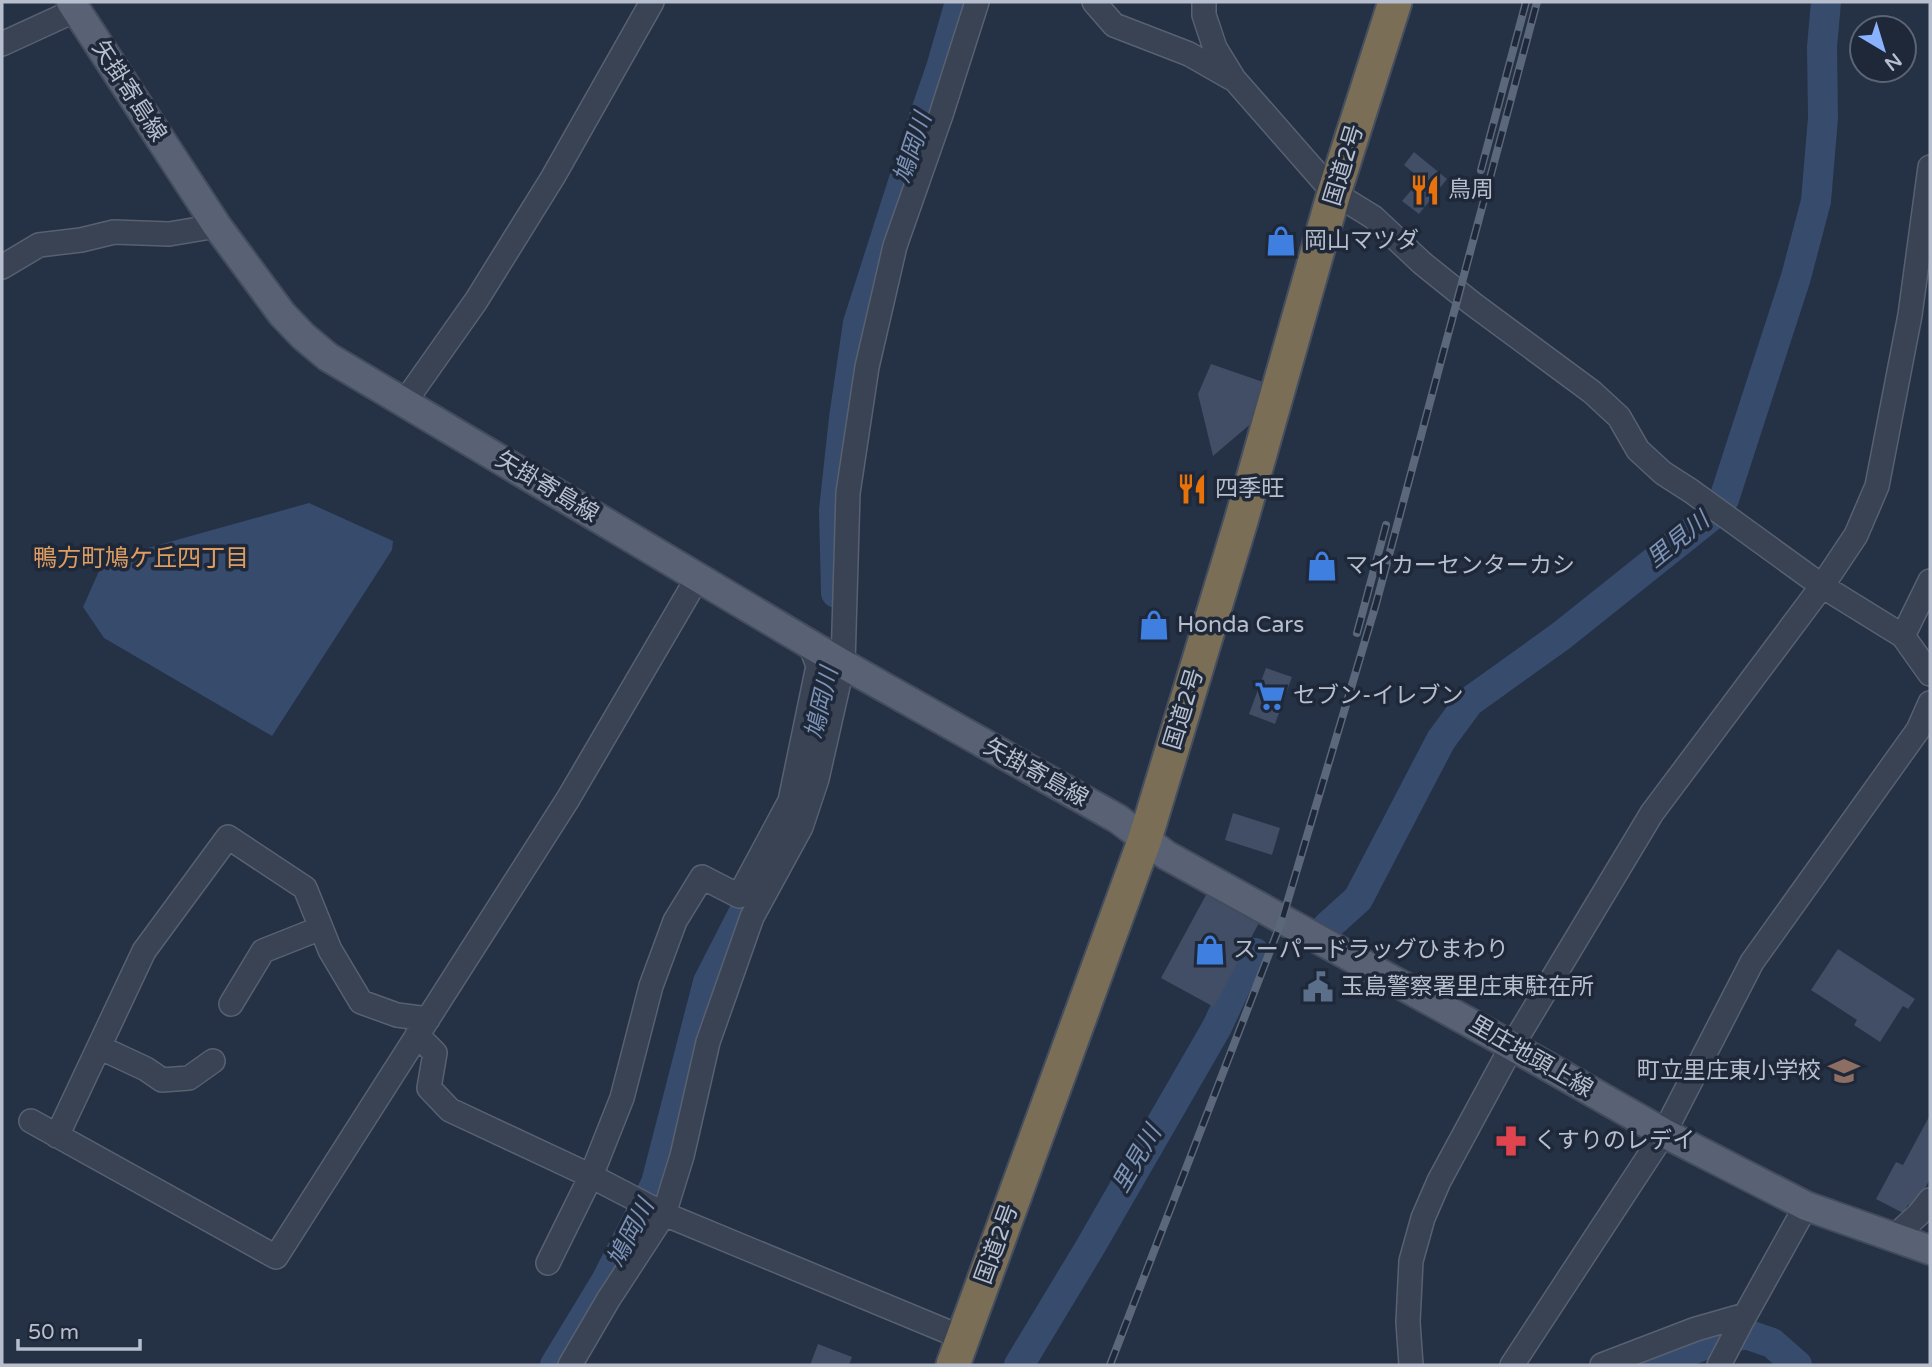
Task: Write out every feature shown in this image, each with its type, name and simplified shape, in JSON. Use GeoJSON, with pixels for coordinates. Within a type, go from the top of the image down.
{"type":"FeatureCollection","features":[{"type":"Feature","properties":{"kind":"highway","name":"国道2号"},"geometry":{"type":"LineString","coordinates":[[958,1352],[1145,839],[1241,521],[1335,193],[1395,2]]}},
{"type":"Feature","properties":{"kind":"main road","name":"矢掛寄島線"},"geometry":{"type":"LineString","coordinates":[[74,6],[217,226],[282,314],[327,357],[843,664],[1118,820],[1145,839]]}},
{"type":"Feature","properties":{"kind":"main road","name":"里庄地頭上線"},"geometry":{"type":"LineString","coordinates":[[1145,839],[1166,855],[1664,1133],[1806,1206],[1930,1250]]}},
{"type":"Feature","properties":{"kind":"street"},"geometry":{"type":"LineString","coordinates":[[404,403],[476,301],[553,177],[652,2]]}},
{"type":"Feature","properties":{"kind":"street"},"geometry":{"type":"LineString","coordinates":[[570,1365],[607,1300],[664,1214],[682,1156],[708,1042],[752,917],[801,827],[817,779],[843,664],[848,493],[867,367],[895,246],[977,2]]}},
{"type":"Feature","properties":{"kind":"street"},"geometry":{"type":"LineString","coordinates":[[1094,2],[1114,25],[1189,54],[1234,79]]}},
{"type":"Feature","properties":{"kind":"street"},"geometry":{"type":"LineString","coordinates":[[1204,2],[1204,15],[1215,48],[1234,79],[1335,193],[1373,217],[1422,263],[1473,304],[1592,392],[1619,417],[1638,450],[1663,473],[1822,586],[1903,636],[1930,674]]}},
{"type":"Feature","properties":{"kind":"street"},"geometry":{"type":"LineString","coordinates":[[2,44],[74,6]]}},
{"type":"Feature","properties":{"kind":"street"},"geometry":{"type":"LineString","coordinates":[[1411,1365],[1408,1322],[1411,1261],[1423,1218],[1439,1181],[1512,1046],[1652,813],[1822,586],[1856,535],[1877,486],[1910,315],[1930,167]]}},
{"type":"Feature","properties":{"kind":"street"},"geometry":{"type":"LineString","coordinates":[[2,267],[39,245],[81,240],[114,232],[169,234],[217,226]]}},
{"type":"Feature","properties":{"kind":"street"},"geometry":{"type":"LineString","coordinates":[[31,1121],[276,1257],[568,799],[698,577]]}},
{"type":"Feature","properties":{"kind":"street"},"geometry":{"type":"LineString","coordinates":[[1903,636],[1930,581]]}},
{"type":"Feature","properties":{"kind":"street"},"geometry":{"type":"LineString","coordinates":[[548,1263],[591,1176],[622,1098],[650,986],[675,921],[702,877],[738,896],[790,802],[818,666],[814,646]]}},
{"type":"Feature","properties":{"kind":"street"},"geometry":{"type":"LineString","coordinates":[[1512,1365],[1664,1133],[1752,962],[1918,730],[1930,704]]}},
{"type":"Feature","properties":{"kind":"street"},"geometry":{"type":"LineString","coordinates":[[57,1136],[144,951],[229,837],[305,888],[330,950],[361,1002],[422,1027],[435,1053],[429,1088],[450,1110],[958,1352]]}},
{"type":"Feature","properties":{"kind":"street"},"geometry":{"type":"LineString","coordinates":[[231,1004],[263,951],[321,928]]}},
{"type":"Feature","properties":{"kind":"street"},"geometry":{"type":"LineString","coordinates":[[99,1046],[162,1080],[189,1078],[213,1061]]}},
{"type":"Feature","properties":{"kind":"street"},"geometry":{"type":"LineString","coordinates":[[1894,1237],[1930,1200]]}},
{"type":"Feature","properties":{"kind":"street"},"geometry":{"type":"LineString","coordinates":[[1719,1365],[1806,1206]]}},
{"type":"Feature","properties":{"kind":"street"},"geometry":{"type":"LineString","coordinates":[[1602,1365],[1696,1329],[1743,1318]]}},
{"type":"Feature","properties":{"kind":"water"},"geometry":{"type":"Polygon","coordinates":[[[309,503],[393,541],[392,550],[272,736],[104,638],[83,607],[100,569],[123,555],[309,503]]]}},
{"type":"Feature","properties":{"kind":"building","name":"鳥周"},"geometry":{"type":"Polygon","coordinates":[[[1414,152],[1447,179],[1419,214],[1402,201],[1421,179],[1404,165],[1414,152]]]}},
{"type":"Feature","properties":{"kind":"building"},"geometry":{"type":"Polygon","coordinates":[[[1211,364],[1266,383],[1254,421],[1213,456],[1198,394],[1211,364]]]}},
{"type":"Feature","properties":{"kind":"building","name":"セブン-イレブン"},"geometry":{"type":"Polygon","coordinates":[[[1266,668],[1292,677],[1275,724],[1249,714],[1266,668]]]}},
{"type":"Feature","properties":{"kind":"building"},"geometry":{"type":"Polygon","coordinates":[[[1233,813],[1280,828],[1272,855],[1225,840],[1233,813]]]}},
{"type":"Feature","properties":{"kind":"building","name":"スーパードラッグひまわり"},"geometry":{"type":"Polygon","coordinates":[[[1207,893],[1260,921],[1214,1007],[1161,978],[1207,893]]]}},
{"type":"Feature","properties":{"kind":"building"},"geometry":{"type":"Polygon","coordinates":[[[1838,949],[1915,999],[1908,1009],[1903,1006],[1880,1042],[1854,1025],[1857,1020],[1811,990],[1838,949]]]}},
{"type":"Feature","properties":{"kind":"building"},"geometry":{"type":"Polygon","coordinates":[[[1930,1115],[1930,1179],[1914,1208],[1908,1205],[1903,1213],[1876,1199],[1896,1162],[1903,1165],[1930,1115]]]}},
{"type":"Feature","properties":{"kind":"building"},"geometry":{"type":"Polygon","coordinates":[[[818,1344],[852,1357],[849,1365],[810,1365],[818,1344]]]}},
{"type":"Feature","properties":{"kind":"waterway","name":"鳩岡川"},"geometry":{"type":"LineString","coordinates":[[836,593],[834,510],[858,323],[960,2]]}},
{"type":"Feature","properties":{"kind":"waterway","name":"里見川"},"geometry":{"type":"LineString","coordinates":[[1328,926],[1358,899],[1441,740],[1469,702],[1561,636],[1710,517],[1724,499],[1796,277],[1816,201],[1823,118],[1822,47],[1826,2]]}},
{"type":"Feature","properties":{"kind":"waterway","name":"鳩岡川"},"geometry":{"type":"LineString","coordinates":[[555,1365],[606,1281],[656,1183],[708,982],[755,890]]}},
{"type":"Feature","properties":{"kind":"waterway","name":"里見川"},"geometry":{"type":"LineString","coordinates":[[1019,1365],[1217,1027],[1249,958],[1255,953]]}},
{"type":"Feature","properties":{"kind":"waterway","name":"里見川"},"geometry":{"type":"LineString","coordinates":[[1651,1365],[1710,1343],[1746,1334],[1772,1343],[1797,1365]]}},
{"type":"Feature","properties":{"kind":"railway"},"geometry":{"type":"LineString","coordinates":[[1481,170],[1526,2]]}},
{"type":"Feature","properties":{"kind":"railway"},"geometry":{"type":"LineString","coordinates":[[1110,1365],[1282,920],[1376,604],[1537,2]]}},
{"type":"Feature","properties":{"kind":"railway"},"geometry":{"type":"LineString","coordinates":[[1357,633],[1386,525]]}},
{"type":"Feature","properties":{"kind":"place","name":"鳥周"},"geometry":{"type":"Point","coordinates":[1425,190]}},
{"type":"Feature","properties":{"kind":"place","name":"岡山マツダ"},"geometry":{"type":"Point","coordinates":[1281,241]}},
{"type":"Feature","properties":{"kind":"place","name":"四季旺"},"geometry":{"type":"Point","coordinates":[1192,489]}},
{"type":"Feature","properties":{"kind":"place","name":"マイカーセンターカシ"},"geometry":{"type":"Point","coordinates":[1322,566]}},
{"type":"Feature","properties":{"kind":"place","name":"Honda Cars"},"geometry":{"type":"Point","coordinates":[1154,625]}},
{"type":"Feature","properties":{"kind":"place","name":"セブン-イレブン"},"geometry":{"type":"Point","coordinates":[1270,696]}},
{"type":"Feature","properties":{"kind":"place","name":"スーパードラッグひまわり"},"geometry":{"type":"Point","coordinates":[1210,950]}},
{"type":"Feature","properties":{"kind":"place","name":"玉島警察署里庄東駐在所"},"geometry":{"type":"Point","coordinates":[1318,987]}},
{"type":"Feature","properties":{"kind":"place","name":"町立里庄東小学校"},"geometry":{"type":"Point","coordinates":[1844,1071]}},
{"type":"Feature","properties":{"kind":"place","name":"くすりのレデイ"},"geometry":{"type":"Point","coordinates":[1511,1141]}},
{"type":"Feature","properties":{"kind":"district","name":"鴨方町鳩ケ丘四丁目"},"geometry":{"type":"Point","coordinates":[141,558]}}]}
